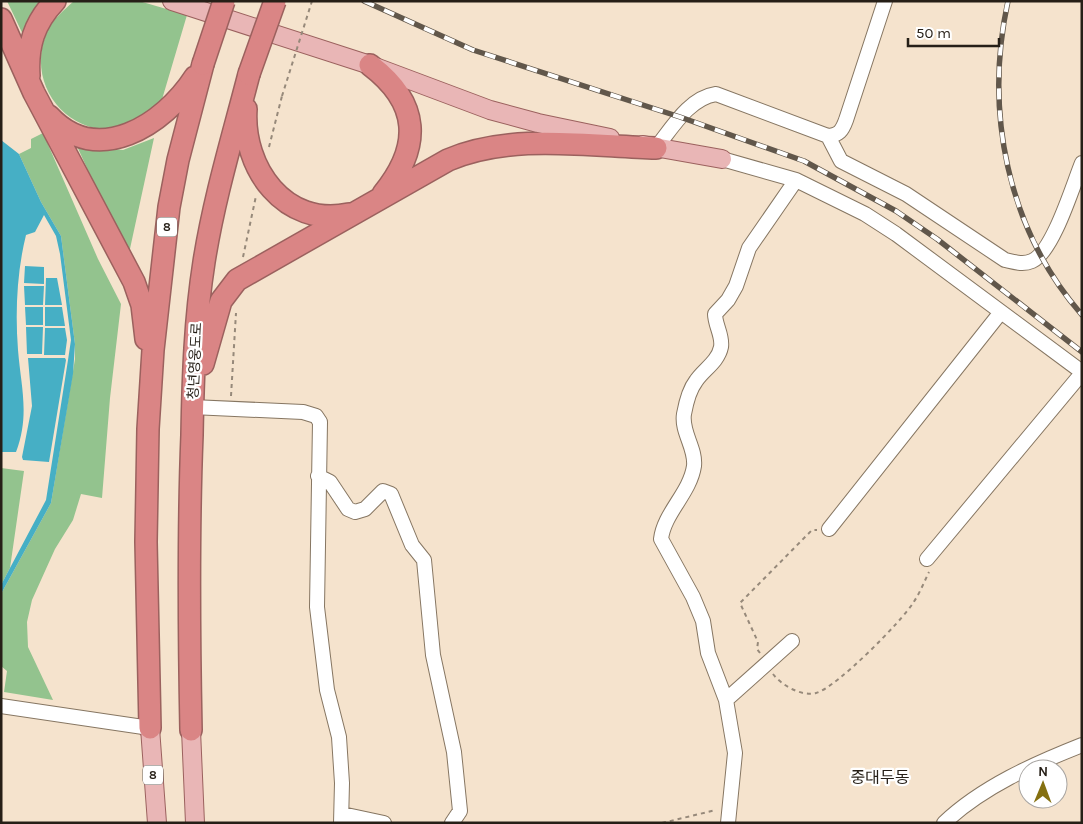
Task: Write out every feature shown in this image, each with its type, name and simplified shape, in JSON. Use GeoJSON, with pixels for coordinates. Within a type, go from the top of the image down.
{"type":"FeatureCollection","features":[{"type":"Feature","properties":{"kind":"highway"},"geometry":{"type":"LineString","coordinates":[[55,1],[40,20],[29,49],[29,77],[34,94],[58,125],[74,134],[90,139],[124,137],[142,129],[175,103],[204,64]]}},
{"type":"Feature","properties":{"kind":"highway","name":"8"},"geometry":{"type":"LineString","coordinates":[[150,728],[146,542],[151,394],[168,207],[184,134],[224,1]]}},
{"type":"Feature","properties":{"kind":"highway","name":"청년영웅도로"},"geometry":{"type":"LineString","coordinates":[[191,730],[188,604],[197,318],[204,261],[223,170],[249,74],[275,1]]}},
{"type":"Feature","properties":{"kind":"highway"},"geometry":{"type":"LineString","coordinates":[[1,20],[34,94],[134,282],[142,306],[146,330],[151,394]]}},
{"type":"Feature","properties":{"kind":"highway"},"geometry":{"type":"LineString","coordinates":[[249,74],[246,116],[247,136],[253,158],[261,174],[282,199],[296,209],[313,215],[330,217],[365,208],[380,198],[392,183],[408,151],[411,134],[405,103],[386,77],[370,64]]}},
{"type":"Feature","properties":{"kind":"highway"},"geometry":{"type":"LineString","coordinates":[[193,402],[221,301],[237,280],[448,160],[470,150],[494,145],[519,143],[656,148]]}},
{"type":"Feature","properties":{"kind":"main road"},"geometry":{"type":"LineString","coordinates":[[172,1],[370,64],[490,110],[538,123],[656,148],[722,159]]}},
{"type":"Feature","properties":{"kind":"main road","name":"8"},"geometry":{"type":"LineString","coordinates":[[150,728],[157,823]]}},
{"type":"Feature","properties":{"kind":"main road"},"geometry":{"type":"LineString","coordinates":[[191,730],[195,823]]}},
{"type":"Feature","properties":{"kind":"street"},"geometry":{"type":"LineString","coordinates":[[656,148],[680,117],[703,96],[716,94],[828,136],[837,135],[842,130],[885,1]]}},
{"type":"Feature","properties":{"kind":"street"},"geometry":{"type":"LineString","coordinates":[[828,136],[841,161],[906,194],[1005,260],[1020,263],[1032,261],[1040,256],[1049,244],[1082,164]]}},
{"type":"Feature","properties":{"kind":"street"},"geometry":{"type":"LineString","coordinates":[[722,159],[796,180],[864,214],[896,234],[1082,372],[927,559]]}},
{"type":"Feature","properties":{"kind":"street"},"geometry":{"type":"LineString","coordinates":[[728,823],[735,753],[726,700],[708,653],[703,621],[694,597],[661,539],[662,531],[682,497],[694,466],[693,454],[684,431],[684,415],[695,381],[712,364],[720,350],[721,340],[715,314],[728,300],[736,286],[749,248],[796,180]]}},
{"type":"Feature","properties":{"kind":"street"},"geometry":{"type":"LineString","coordinates":[[829,529],[1001,312]]}},
{"type":"Feature","properties":{"kind":"street"},"geometry":{"type":"LineString","coordinates":[[193,402],[230,408],[303,412],[316,416],[320,422],[317,607],[326,690],[339,737],[341,818],[384,823]]}},
{"type":"Feature","properties":{"kind":"street"},"geometry":{"type":"LineString","coordinates":[[318,476],[330,482],[348,509],[356,512],[366,509],[383,491],[391,494],[412,545],[424,560],[433,655],[454,752],[460,810],[452,823]]}},
{"type":"Feature","properties":{"kind":"street"},"geometry":{"type":"LineString","coordinates":[[726,700],[792,642]]}},
{"type":"Feature","properties":{"kind":"street"},"geometry":{"type":"LineString","coordinates":[[1,706],[150,728]]}},
{"type":"Feature","properties":{"kind":"street"},"geometry":{"type":"LineString","coordinates":[[944,823],[954,812],[986,792],[1040,762],[1082,745]]}},
{"type":"Feature","properties":{"kind":"path"},"geometry":{"type":"LineString","coordinates":[[237,280],[261,174],[282,96],[312,1]]}},
{"type":"Feature","properties":{"kind":"path"},"geometry":{"type":"LineString","coordinates":[[230,408],[236,310]]}},
{"type":"Feature","properties":{"kind":"path"},"geometry":{"type":"LineString","coordinates":[[829,529],[812,530],[740,602],[758,642],[758,649],[780,684],[786,687],[815,694],[829,687],[850,671],[913,604],[931,567],[927,559]]}},
{"type":"Feature","properties":{"kind":"path"},"geometry":{"type":"LineString","coordinates":[[662,823],[729,807]]}},
{"type":"Feature","properties":{"kind":"green space"},"geometry":{"type":"Polygon","coordinates":[[[7,1],[50,1],[27,43],[7,1]]]}},
{"type":"Feature","properties":{"kind":"green space"},"geometry":{"type":"Polygon","coordinates":[[[74,1],[139,1],[187,15],[158,113],[124,128],[99,129],[81,124],[66,114],[54,101],[45,85],[41,68],[42,49],[50,26],[74,1]]]}},
{"type":"Feature","properties":{"kind":"green space"},"geometry":{"type":"Polygon","coordinates":[[[43,133],[98,259],[121,304],[110,398],[102,498],[81,494],[73,520],[55,549],[32,600],[27,622],[28,647],[53,700],[4,692],[7,671],[1,666],[1,594],[51,503],[75,359],[75,344],[61,236],[41,202],[19,154],[31,148],[31,139],[43,133]]]}},
{"type":"Feature","properties":{"kind":"green space"},"geometry":{"type":"Polygon","coordinates":[[[154,138],[128,258],[76,144],[123,150],[154,138]]]}},
{"type":"Feature","properties":{"kind":"green space"},"geometry":{"type":"Polygon","coordinates":[[[1,468],[24,471],[10,568],[1,585],[1,468]]]}},
{"type":"Feature","properties":{"kind":"water"},"geometry":{"type":"Polygon","coordinates":[[[1,140],[19,154],[41,202],[61,236],[75,344],[73,374],[51,503],[1,594],[1,585],[46,500],[71,340],[60,254],[56,236],[44,215],[35,232],[26,235],[19,277],[17,321],[24,413],[23,426],[16,452],[1,452],[1,140]]]}},
{"type":"Feature","properties":{"kind":"water"},"geometry":{"type":"Polygon","coordinates":[[[25,266],[44,267],[44,284],[24,283],[25,266]]]}},
{"type":"Feature","properties":{"kind":"water"},"geometry":{"type":"Polygon","coordinates":[[[46,278],[57,278],[62,305],[45,305],[46,278]]]}},
{"type":"Feature","properties":{"kind":"water"},"geometry":{"type":"Polygon","coordinates":[[[24,286],[44,286],[43,305],[25,305],[24,286]]]}},
{"type":"Feature","properties":{"kind":"water"},"geometry":{"type":"Polygon","coordinates":[[[25,307],[43,307],[43,325],[26,325],[25,307]]]}},
{"type":"Feature","properties":{"kind":"water"},"geometry":{"type":"Polygon","coordinates":[[[45,307],[62,307],[65,326],[45,326],[45,307]]]}},
{"type":"Feature","properties":{"kind":"water"},"geometry":{"type":"Polygon","coordinates":[[[26,327],[43,327],[42,354],[27,354],[26,327]]]}},
{"type":"Feature","properties":{"kind":"water"},"geometry":{"type":"Polygon","coordinates":[[[45,328],[65,328],[67,340],[65,355],[44,355],[45,328]]]}},
{"type":"Feature","properties":{"kind":"water"},"geometry":{"type":"Polygon","coordinates":[[[28,358],[65,358],[66,360],[49,462],[23,460],[22,457],[32,406],[28,358]]]}},
{"type":"Feature","properties":{"kind":"railway"},"geometry":{"type":"LineString","coordinates":[[364,1],[473,50],[680,117],[804,161],[896,211],[937,239],[1082,352]]}},
{"type":"Feature","properties":{"kind":"railway"},"geometry":{"type":"LineString","coordinates":[[1008,1],[1001,43],[999,84],[1001,126],[1008,167],[1019,207],[1035,245],[1056,281],[1082,315]]}},
{"type":"Feature","properties":{"kind":"district","name":"중대두동"},"geometry":{"type":"Point","coordinates":[880,777]}}]}
